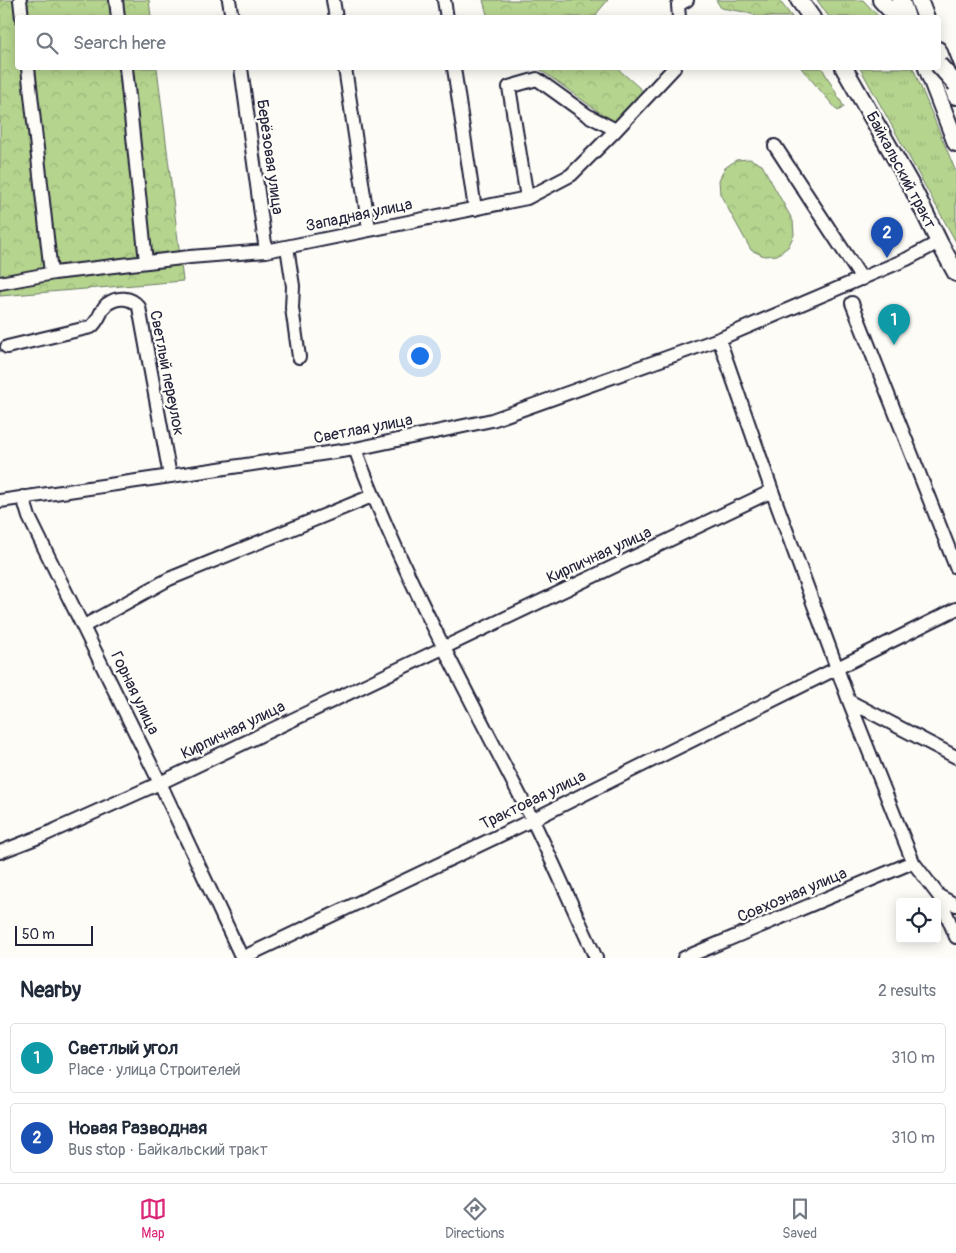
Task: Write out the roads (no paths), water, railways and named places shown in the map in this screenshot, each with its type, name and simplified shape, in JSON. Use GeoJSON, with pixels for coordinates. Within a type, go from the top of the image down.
{"type":"FeatureCollection","features":[{"type":"Feature","properties":{"kind":"main road"},"geometry":{"type":"LineString","coordinates":[[800,0],[810,15]]}},
{"type":"Feature","properties":{"kind":"main road"},"geometry":{"type":"LineString","coordinates":[[881,0],[895,15]]}},
{"type":"Feature","properties":{"kind":"main road"},"geometry":{"type":"LineString","coordinates":[[901,0],[906,15]]}},
{"type":"Feature","properties":{"kind":"main road"},"geometry":{"type":"LineString","coordinates":[[919,0],[925,15]]}},
{"type":"Feature","properties":{"kind":"main road"},"geometry":{"type":"LineString","coordinates":[[941,58],[956,96]]}},
{"type":"Feature","properties":{"kind":"main road"},"geometry":{"type":"LineString","coordinates":[[941,67],[956,84]]}},
{"type":"Feature","properties":{"kind":"main road","name":"Байкальский тракт"},"geometry":{"type":"LineString","coordinates":[[845,70],[913,189],[956,274]]}},
{"type":"Feature","properties":{"kind":"main road"},"geometry":{"type":"LineString","coordinates":[[928,70],[956,143]]}},
{"type":"Feature","properties":{"kind":"street"},"geometry":{"type":"LineString","coordinates":[[20,0],[22,15]]}},
{"type":"Feature","properties":{"kind":"street"},"geometry":{"type":"LineString","coordinates":[[116,0],[118,15]]}},
{"type":"Feature","properties":{"kind":"street"},"geometry":{"type":"LineString","coordinates":[[229,0],[232,15]]}},
{"type":"Feature","properties":{"kind":"street"},"geometry":{"type":"LineString","coordinates":[[333,0],[336,15]]}},
{"type":"Feature","properties":{"kind":"street"},"geometry":{"type":"LineString","coordinates":[[444,0],[446,15]]}},
{"type":"Feature","properties":{"kind":"street"},"geometry":{"type":"LineString","coordinates":[[28,70],[51,273]]}},
{"type":"Feature","properties":{"kind":"street"},"geometry":{"type":"LineString","coordinates":[[126,70],[146,262]]}},
{"type":"Feature","properties":{"kind":"street","name":"Берёзовая улица"},"geometry":{"type":"LineString","coordinates":[[241,70],[266,251]]}},
{"type":"Feature","properties":{"kind":"street"},"geometry":{"type":"LineString","coordinates":[[345,70],[369,229]]}},
{"type":"Feature","properties":{"kind":"street"},"geometry":{"type":"LineString","coordinates":[[454,70],[475,209]]}},
{"type":"Feature","properties":{"kind":"street","name":"Западная улица"},"geometry":{"type":"LineString","coordinates":[[0,283],[51,273],[266,251],[527,198],[571,175],[672,70]]}},
{"type":"Feature","properties":{"kind":"street"},"geometry":{"type":"LineString","coordinates":[[527,198],[509,87],[536,79],[587,116],[616,130]]}},
{"type":"Feature","properties":{"kind":"street"},"geometry":{"type":"LineString","coordinates":[[775,146],[862,279]]}},
{"type":"Feature","properties":{"kind":"street","name":"Светлая улица"},"geometry":{"type":"LineString","coordinates":[[0,501],[355,449],[492,420],[719,339],[908,259],[939,242]]}},
{"type":"Feature","properties":{"kind":"street"},"geometry":{"type":"LineString","coordinates":[[287,247],[292,286],[292,308],[299,357]]}},
{"type":"Feature","properties":{"kind":"street","name":"Светлый переулок"},"geometry":{"type":"LineString","coordinates":[[7,347],[91,327],[97,322],[107,304],[117,299],[126,298],[135,302],[139,307],[170,476]]}},
{"type":"Feature","properties":{"kind":"street"},"geometry":{"type":"LineString","coordinates":[[852,303],[956,567]]}},
{"type":"Feature","properties":{"kind":"street"},"geometry":{"type":"LineString","coordinates":[[719,339],[849,701],[913,862],[939,896],[956,937]]}},
{"type":"Feature","properties":{"kind":"street"},"geometry":{"type":"LineString","coordinates":[[355,449],[372,496],[443,647],[532,820],[596,958]]}},
{"type":"Feature","properties":{"kind":"street","name":"Кирпичная улица"},"geometry":{"type":"LineString","coordinates":[[0,852],[44,835],[160,782],[772,491]]}},
{"type":"Feature","properties":{"kind":"street"},"geometry":{"type":"LineString","coordinates":[[84,626],[170,579],[372,496]]}},
{"type":"Feature","properties":{"kind":"street","name":"Горная улица"},"geometry":{"type":"LineString","coordinates":[[23,497],[30,517],[160,782],[242,958]]}},
{"type":"Feature","properties":{"kind":"street","name":"Трактовая улица"},"geometry":{"type":"LineString","coordinates":[[242,958],[532,820],[956,609]]}},
{"type":"Feature","properties":{"kind":"street"},"geometry":{"type":"LineString","coordinates":[[849,701],[956,757]]}},
{"type":"Feature","properties":{"kind":"street","name":"Совхозная улица"},"geometry":{"type":"LineString","coordinates":[[684,958],[913,862]]}},
{"type":"Feature","properties":{"kind":"street"},"geometry":{"type":"LineString","coordinates":[[939,896],[956,905]]}},
{"type":"Feature","properties":{"kind":"place","name":"Новая Разводная"},"geometry":{"type":"Point","coordinates":[887,258]}},
{"type":"Feature","properties":{"kind":"place","name":"Светлый угол"},"geometry":{"type":"Point","coordinates":[894,345]}}]}
